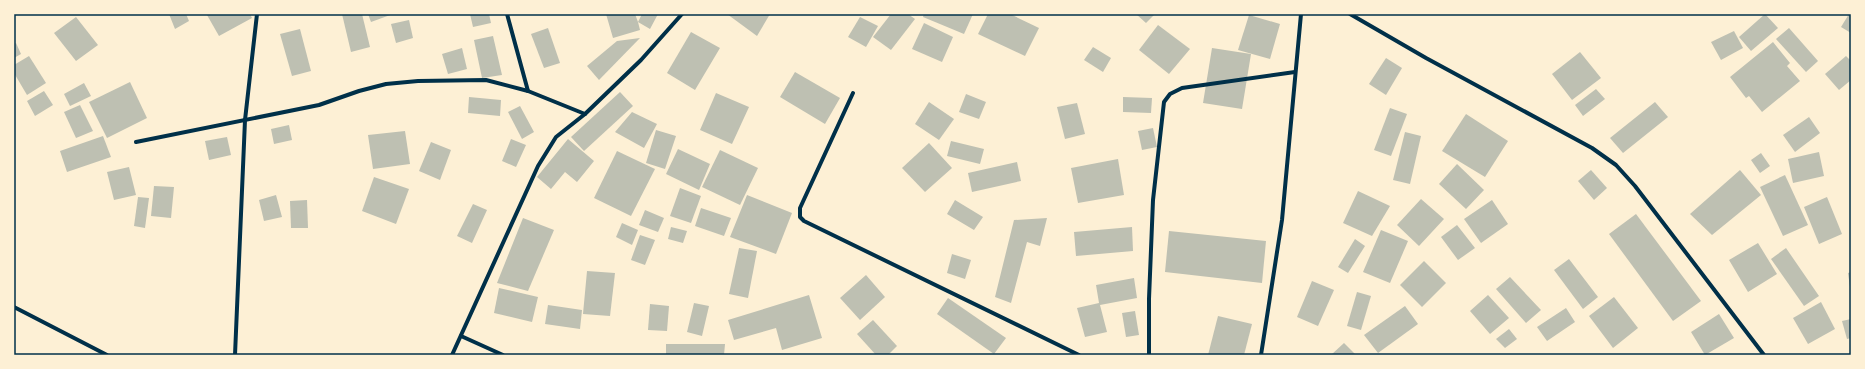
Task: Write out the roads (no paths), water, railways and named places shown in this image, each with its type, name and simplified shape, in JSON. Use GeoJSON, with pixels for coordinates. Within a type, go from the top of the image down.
{"type":"FeatureCollection","features":[{"type":"Feature","properties":{"kind":"street"},"geometry":{"type":"LineString","coordinates":[[235,355],[245,120],[257,14]]}},
{"type":"Feature","properties":{"kind":"street"},"geometry":{"type":"LineString","coordinates":[[507,14],[528,91]]}},
{"type":"Feature","properties":{"kind":"street"},"geometry":{"type":"LineString","coordinates":[[452,355],[538,166],[556,137],[585,114],[641,60],[682,14]]}},
{"type":"Feature","properties":{"kind":"street"},"geometry":{"type":"LineString","coordinates":[[1261,355],[1282,220],[1301,14]]}},
{"type":"Feature","properties":{"kind":"street"},"geometry":{"type":"LineString","coordinates":[[1350,14],[1426,58],[1592,148],[1616,165],[1635,186],[1764,355]]}},
{"type":"Feature","properties":{"kind":"street"},"geometry":{"type":"LineString","coordinates":[[1149,355],[1149,299],[1153,200],[1164,102],[1170,94],[1182,88],[1295,72]]}},
{"type":"Feature","properties":{"kind":"street"},"geometry":{"type":"LineString","coordinates":[[136,142],[319,105],[359,91],[386,84],[425,81],[486,80],[528,91],[585,114]]}},
{"type":"Feature","properties":{"kind":"street"},"geometry":{"type":"LineString","coordinates":[[853,93],[800,208],[800,217],[804,221],[1079,355]]}},
{"type":"Feature","properties":{"kind":"street"},"geometry":{"type":"LineString","coordinates":[[14,307],[108,355]]}},
{"type":"Feature","properties":{"kind":"street"},"geometry":{"type":"LineString","coordinates":[[461,336],[503,355]]}}]}
